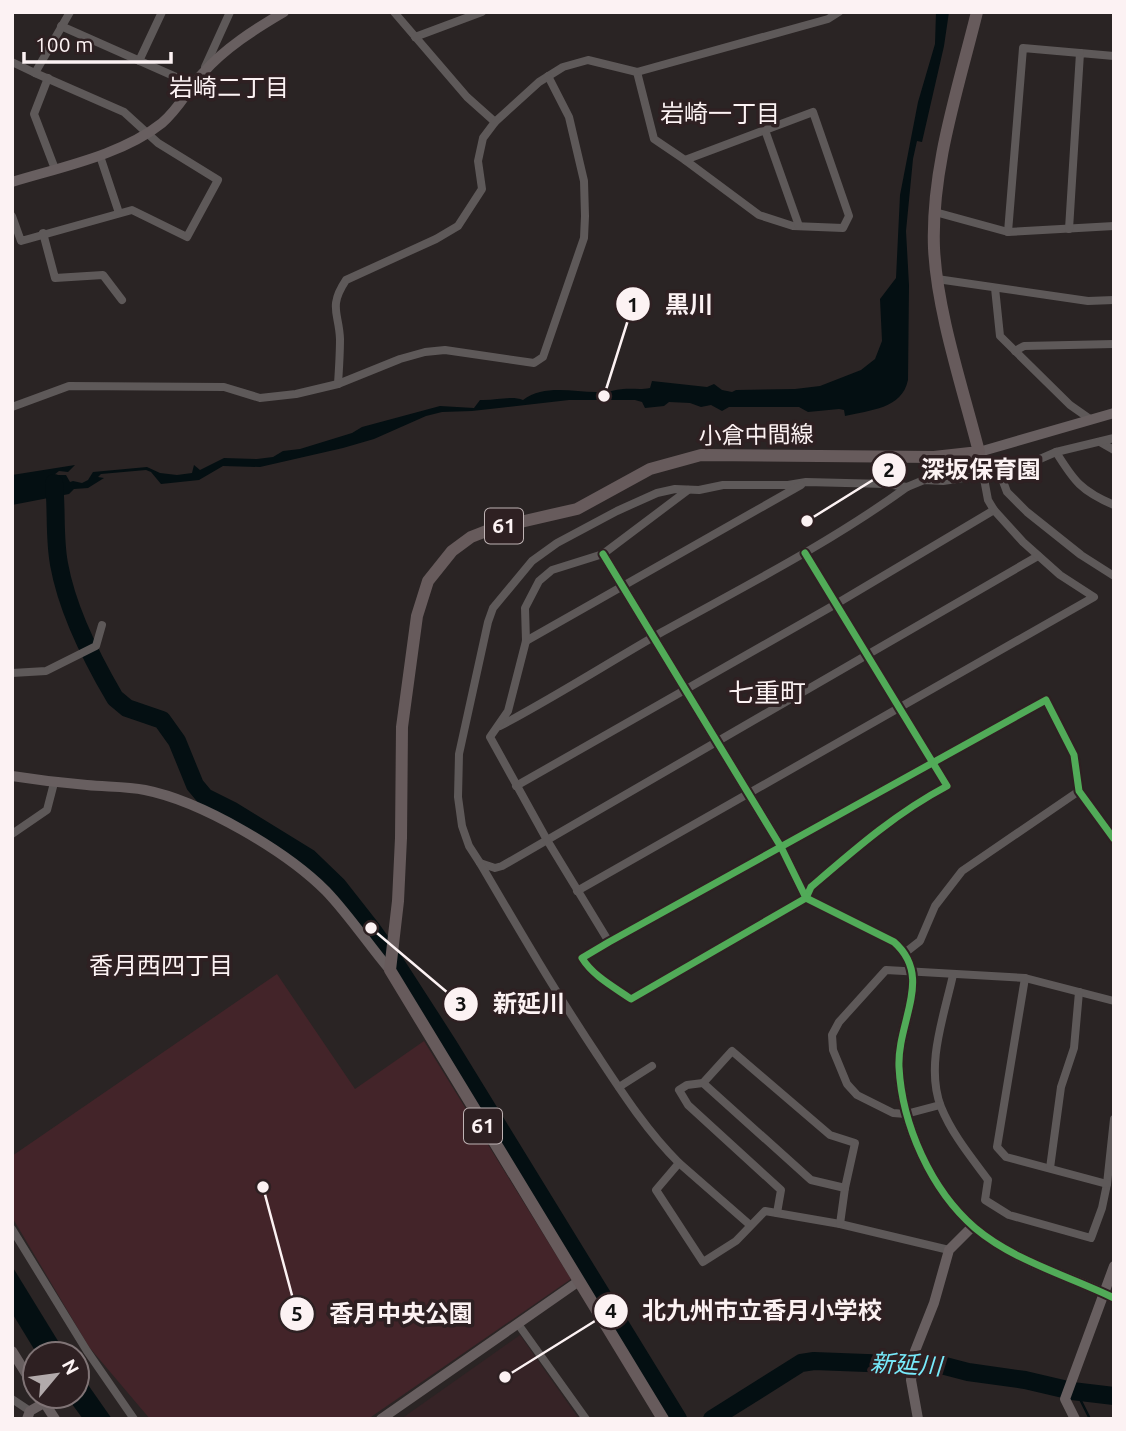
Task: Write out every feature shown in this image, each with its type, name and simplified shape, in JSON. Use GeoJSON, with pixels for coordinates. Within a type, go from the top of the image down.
{"type":"FeatureCollection","features":[{"type":"Feature","properties":{"kind":"main road"},"geometry":{"type":"LineString","coordinates":[[977,12],[949,125],[935,212],[934,248],[937,279],[979,452]]}},
{"type":"Feature","properties":{"kind":"main road","name":"小倉中間線"},"geometry":{"type":"LineString","coordinates":[[390,970],[398,901],[402,727],[413,641],[428,580],[452,551],[471,537],[494,528],[577,509],[650,469],[701,455],[934,457],[979,452]]}},
{"type":"Feature","properties":{"kind":"main road","name":"61"},"geometry":{"type":"LineString","coordinates":[[390,970],[663,1419]]}},
{"type":"Feature","properties":{"kind":"street"},"geometry":{"type":"LineString","coordinates":[[35,73],[69,12]]}},
{"type":"Feature","properties":{"kind":"street"},"geometry":{"type":"LineString","coordinates":[[139,61],[162,12]]}},
{"type":"Feature","properties":{"kind":"street"},"geometry":{"type":"LineString","coordinates":[[202,74],[230,12]]}},
{"type":"Feature","properties":{"kind":"street"},"geometry":{"type":"LineString","coordinates":[[12,182],[100,156],[147,133],[162,123],[222,54],[258,27],[284,12]]}},
{"type":"Feature","properties":{"kind":"street"},"geometry":{"type":"LineString","coordinates":[[394,12],[467,97],[495,122]]}},
{"type":"Feature","properties":{"kind":"street"},"geometry":{"type":"LineString","coordinates":[[415,37],[482,12]]}},
{"type":"Feature","properties":{"kind":"street"},"geometry":{"type":"LineString","coordinates":[[338,384],[340,335],[334,310],[346,280],[436,239],[458,226],[482,189],[478,161],[483,138],[495,122],[539,82],[564,67],[588,60],[636,72],[828,19],[839,12]]}},
{"type":"Feature","properties":{"kind":"street"},"geometry":{"type":"LineString","coordinates":[[61,26],[194,85]]}},
{"type":"Feature","properties":{"kind":"street"},"geometry":{"type":"LineString","coordinates":[[1008,232],[1023,48],[1114,55]]}},
{"type":"Feature","properties":{"kind":"street"},"geometry":{"type":"LineString","coordinates":[[1069,229],[1080,53]]}},
{"type":"Feature","properties":{"kind":"street"},"geometry":{"type":"LineString","coordinates":[[12,62],[124,112],[158,143],[218,180],[187,237],[132,210],[21,241],[12,216]]}},
{"type":"Feature","properties":{"kind":"street"},"geometry":{"type":"LineString","coordinates":[[636,72],[654,139],[760,215],[799,226],[843,228],[849,216],[813,112],[685,160]]}},
{"type":"Feature","properties":{"kind":"street"},"geometry":{"type":"LineString","coordinates":[[12,407],[69,386],[224,387],[260,398],[296,394],[338,384],[425,352],[462,350],[534,363],[543,357],[584,238],[584,181],[569,117],[548,76]]}},
{"type":"Feature","properties":{"kind":"street"},"geometry":{"type":"LineString","coordinates":[[48,79],[34,114],[54,169]]}},
{"type":"Feature","properties":{"kind":"street"},"geometry":{"type":"LineString","coordinates":[[765,130],[799,226]]}},
{"type":"Feature","properties":{"kind":"street"},"geometry":{"type":"LineString","coordinates":[[100,156],[119,213]]}},
{"type":"Feature","properties":{"kind":"street"},"geometry":{"type":"LineString","coordinates":[[935,212],[1008,232],[1114,226]]}},
{"type":"Feature","properties":{"kind":"street"},"geometry":{"type":"LineString","coordinates":[[43,233],[55,278],[103,275],[122,300]]}},
{"type":"Feature","properties":{"kind":"street"},"geometry":{"type":"LineString","coordinates":[[937,279],[1088,301],[1114,300]]}},
{"type":"Feature","properties":{"kind":"street"},"geometry":{"type":"LineString","coordinates":[[995,288],[1000,336],[1070,405],[1090,419]]}},
{"type":"Feature","properties":{"kind":"street"},"geometry":{"type":"LineString","coordinates":[[1015,351],[1024,346],[1114,344]]}},
{"type":"Feature","properties":{"kind":"street"},"geometry":{"type":"LineString","coordinates":[[979,452],[1114,413]]}},
{"type":"Feature","properties":{"kind":"street"},"geometry":{"type":"LineString","coordinates":[[1001,476],[1056,452],[1114,438]]}},
{"type":"Feature","properties":{"kind":"street"},"geometry":{"type":"LineString","coordinates":[[1100,442],[1114,450]]}},
{"type":"Feature","properties":{"kind":"street"},"geometry":{"type":"LineString","coordinates":[[577,891],[1094,597],[1060,575],[1038,556],[995,510],[988,500],[979,452]]}},
{"type":"Feature","properties":{"kind":"street"},"geometry":{"type":"LineString","coordinates":[[979,452],[1001,476],[1007,492],[1027,512],[1081,555],[1114,576]]}},
{"type":"Feature","properties":{"kind":"street"},"geometry":{"type":"LineString","coordinates":[[1056,452],[1074,481],[1094,497],[1114,505]]}},
{"type":"Feature","properties":{"kind":"street"},"geometry":{"type":"LineString","coordinates":[[499,727],[805,553],[907,488],[924,480],[943,481],[983,475]]}},
{"type":"Feature","properties":{"kind":"street"},"geometry":{"type":"LineString","coordinates":[[750,1225],[655,1139],[531,951],[469,846],[462,826],[457,778],[459,754],[493,608],[532,561],[557,543],[617,510],[657,493],[723,485],[788,485],[806,482],[886,484],[907,488]]}},
{"type":"Feature","properties":{"kind":"street"},"geometry":{"type":"LineString","coordinates":[[526,641],[806,482]]}},
{"type":"Feature","properties":{"kind":"street"},"geometry":{"type":"LineString","coordinates":[[609,942],[547,840],[490,737],[508,711],[526,641],[525,608],[540,581],[552,570],[603,554],[689,489]]}},
{"type":"Feature","properties":{"kind":"street"},"geometry":{"type":"LineString","coordinates":[[516,786],[687,690],[995,510]]}},
{"type":"Feature","properties":{"kind":"street"},"geometry":{"type":"LineString","coordinates":[[805,553],[898,708],[932,761],[947,786],[916,803],[875,833],[811,887],[806,898],[631,999],[586,965],[582,958],[609,942],[932,761],[1046,699],[1074,755],[1079,790],[1114,839]]}},
{"type":"Feature","properties":{"kind":"street"},"geometry":{"type":"LineString","coordinates":[[603,554],[781,847],[806,898],[894,942],[906,952],[914,973],[900,1044],[901,1087],[906,1114],[924,1161],[949,1198],[973,1226],[993,1242],[1109,1296]]}},
{"type":"Feature","properties":{"kind":"street"},"geometry":{"type":"LineString","coordinates":[[480,863],[495,868],[502,866],[1038,556]]}},
{"type":"Feature","properties":{"kind":"street"},"geometry":{"type":"LineString","coordinates":[[12,673],[46,671],[96,646],[102,625]]}},
{"type":"Feature","properties":{"kind":"street"},"geometry":{"type":"LineString","coordinates":[[12,776],[54,783],[142,789],[184,800],[217,816],[283,856],[311,877],[345,913],[390,970]]}},
{"type":"Feature","properties":{"kind":"street"},"geometry":{"type":"LineString","coordinates":[[12,834],[47,810],[54,783]]}},
{"type":"Feature","properties":{"kind":"street"},"geometry":{"type":"LineString","coordinates":[[906,952],[920,941],[935,906],[962,871],[1079,790]]}},
{"type":"Feature","properties":{"kind":"street"},"geometry":{"type":"LineString","coordinates":[[940,1105],[906,1114],[893,1113],[857,1095],[846,1084],[833,1050],[832,1035],[839,1022],[886,970],[1025,978],[1114,1001]]}},
{"type":"Feature","properties":{"kind":"street"},"geometry":{"type":"LineString","coordinates":[[953,975],[936,1055],[940,1105],[961,1144],[988,1180],[985,1200],[1009,1215],[1091,1238],[1107,1184],[1114,1119]]}},
{"type":"Feature","properties":{"kind":"street"},"geometry":{"type":"LineString","coordinates":[[1025,978],[997,1147],[1006,1157],[1107,1184]]}},
{"type":"Feature","properties":{"kind":"street"},"geometry":{"type":"LineString","coordinates":[[1050,1168],[1061,1087],[1074,1048],[1079,992]]}},
{"type":"Feature","properties":{"kind":"street"},"geometry":{"type":"LineString","coordinates":[[777,1213],[781,1190],[688,1105],[678,1090],[687,1085],[703,1083],[732,1051],[830,1135],[855,1143],[840,1224]]}},
{"type":"Feature","properties":{"kind":"street"},"geometry":{"type":"LineString","coordinates":[[619,1087],[652,1066]]}},
{"type":"Feature","properties":{"kind":"street"},"geometry":{"type":"LineString","coordinates":[[703,1083],[811,1180],[845,1188]]}},
{"type":"Feature","properties":{"kind":"street"},"geometry":{"type":"LineString","coordinates":[[679,1163],[656,1190],[703,1262],[736,1241],[765,1211],[840,1224],[949,1250]]}},
{"type":"Feature","properties":{"kind":"street"},"geometry":{"type":"LineString","coordinates":[[918,1419],[911,1380],[915,1351],[934,1303],[949,1250],[973,1226]]}},
{"type":"Feature","properties":{"kind":"street"},"geometry":{"type":"LineString","coordinates":[[12,1229],[87,1351],[134,1419]]}},
{"type":"Feature","properties":{"kind":"street"},"geometry":{"type":"LineString","coordinates":[[1075,1419],[1065,1399],[1109,1296],[1114,1266]]}},
{"type":"Feature","properties":{"kind":"street"},"geometry":{"type":"LineString","coordinates":[[381,1419],[579,1280]]}},
{"type":"Feature","properties":{"kind":"street"},"geometry":{"type":"LineString","coordinates":[[518,1324],[586,1419]]}},
{"type":"Feature","properties":{"kind":"street"},"geometry":{"type":"LineString","coordinates":[[12,1399],[29,1415]]}},
{"type":"Feature","properties":{"kind":"shaded area"},"geometry":{"type":"Polygon","coordinates":[[[936,12],[949,12],[922,142],[917,141],[913,159],[906,231],[909,285],[908,380],[905,390],[892,403],[845,416],[844,410],[839,409],[808,412],[799,407],[729,407],[722,411],[711,405],[701,407],[690,403],[669,402],[664,406],[645,408],[642,402],[635,400],[569,400],[442,412],[426,416],[374,439],[260,467],[223,466],[199,480],[161,484],[146,470],[101,474],[98,477],[104,478],[88,488],[12,505],[12,475],[75,465],[68,472],[59,471],[54,475],[66,475],[70,482],[82,483],[88,480],[93,472],[147,467],[160,473],[192,473],[194,465],[200,470],[224,458],[273,457],[283,451],[300,449],[352,433],[362,427],[440,406],[474,408],[480,400],[523,400],[549,390],[599,392],[646,389],[650,388],[652,381],[707,387],[714,384],[722,390],[732,392],[795,389],[820,386],[861,370],[875,359],[882,341],[880,299],[896,278],[900,195],[918,102],[935,44],[936,12]]]}},
{"type":"Feature","properties":{"kind":"shaded area"},"geometry":{"type":"Polygon","coordinates":[[[277,974],[355,1089],[424,1041],[571,1279],[368,1419],[150,1419],[91,1349],[91,1340],[85,1340],[12,1217],[12,1156],[277,974]]]}},
{"type":"Feature","properties":{"kind":"shaded area"},"geometry":{"type":"Polygon","coordinates":[[[12,1266],[57,1340],[28,1340],[12,1313],[12,1266]]]}},
{"type":"Feature","properties":{"kind":"shaded area"},"geometry":{"type":"Polygon","coordinates":[[[520,1335],[579,1419],[401,1419],[520,1335]]]}},
{"type":"Feature","properties":{"kind":"shaded area"},"geometry":{"type":"Polygon","coordinates":[[[91,1389],[112,1419],[83,1419],[76,1410],[91,1410],[91,1389]]]}},
{"type":"Feature","properties":{"kind":"waterway","name":"新延川"},"geometry":{"type":"LineString","coordinates":[[54,483],[57,544],[63,581],[81,633],[115,698],[127,708],[162,720],[177,741],[195,785],[205,797],[309,858],[338,886],[371,928],[449,1046],[678,1419]]}},
{"type":"Feature","properties":{"kind":"waterway","name":"新延川"},"geometry":{"type":"LineString","coordinates":[[712,1419],[801,1363],[814,1361],[945,1366],[1072,1391],[1114,1396]]}},
{"type":"Feature","properties":{"kind":"waterway"},"geometry":{"type":"LineString","coordinates":[[1079,1392],[1090,1419]]}},
{"type":"Feature","properties":{"kind":"cycle path"},"geometry":{"type":"LineString","coordinates":[[805,553],[947,786],[910,808],[843,859],[811,887],[806,898],[631,999],[592,970],[582,958],[609,942],[1046,700],[1074,755],[1079,791],[1114,839]]}},
{"type":"Feature","properties":{"kind":"cycle path"},"geometry":{"type":"LineString","coordinates":[[603,554],[781,847],[806,898],[894,942],[906,956],[913,985],[900,1050],[901,1089],[922,1155],[945,1195],[959,1213],[990,1240],[1042,1267],[1114,1298]]}},
{"type":"Feature","properties":{"kind":"place","name":"黒川"},"geometry":{"type":"Point","coordinates":[604,396]}},
{"type":"Feature","properties":{"kind":"place","name":"深坂保育園"},"geometry":{"type":"Point","coordinates":[807,521]}},
{"type":"Feature","properties":{"kind":"place","name":"新延川"},"geometry":{"type":"Point","coordinates":[371,928]}},
{"type":"Feature","properties":{"kind":"place","name":"香月中央公園"},"geometry":{"type":"Point","coordinates":[263,1187]}},
{"type":"Feature","properties":{"kind":"place","name":"北九州市立香月小学校"},"geometry":{"type":"Point","coordinates":[505,1377]}},
{"type":"Feature","properties":{"kind":"district","name":"岩崎二丁目"},"geometry":{"type":"Point","coordinates":[229,88]}},
{"type":"Feature","properties":{"kind":"district","name":"岩崎一丁目"},"geometry":{"type":"Point","coordinates":[720,114]}},
{"type":"Feature","properties":{"kind":"district","name":"七重町"},"geometry":{"type":"Point","coordinates":[767,693]}},
{"type":"Feature","properties":{"kind":"district","name":"香月西四丁目"},"geometry":{"type":"Point","coordinates":[161,966]}}]}
